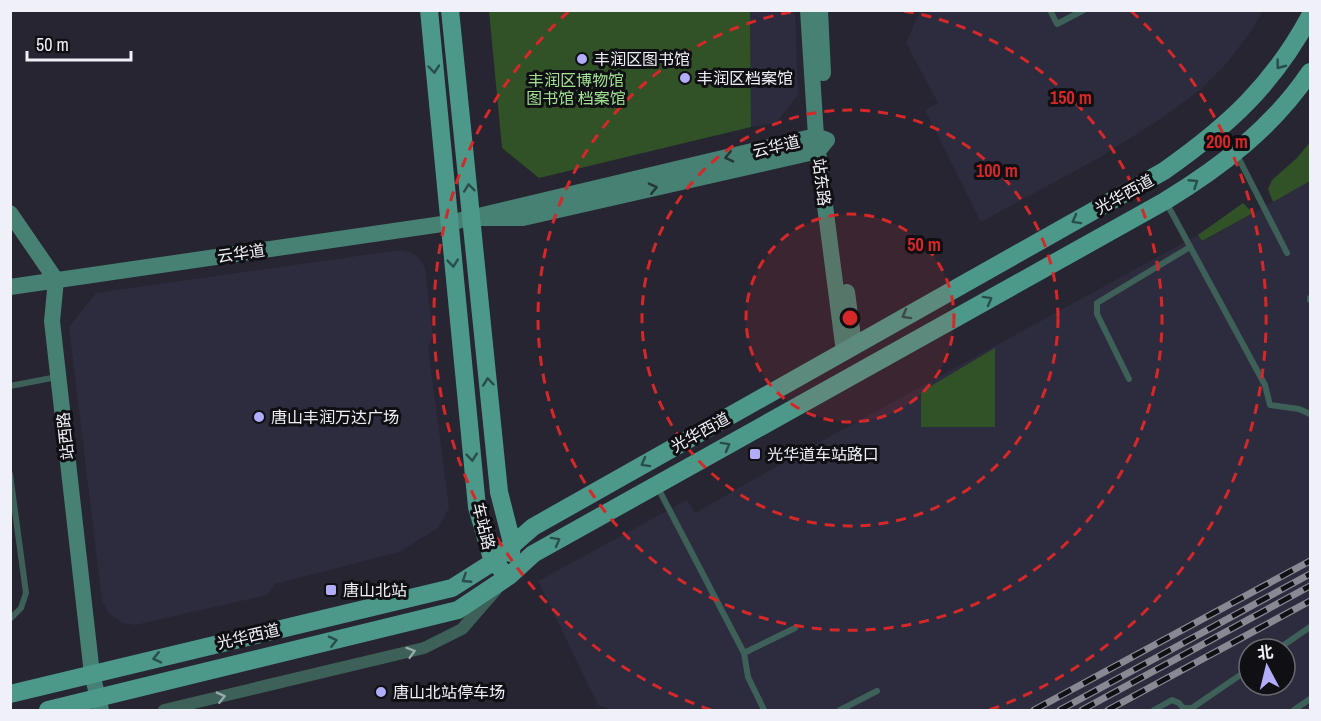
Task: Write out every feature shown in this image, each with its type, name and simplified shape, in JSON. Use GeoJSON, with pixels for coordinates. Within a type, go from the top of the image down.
{"type":"FeatureCollection","features":[{"type":"Feature","properties":{"kind":"main road","name":"车站路"},"geometry":{"type":"LineString","coordinates":[[429,10],[477,507],[493,562],[509,576]]}},
{"type":"Feature","properties":{"kind":"main road","name":"车站路"},"geometry":{"type":"LineString","coordinates":[[450,10],[499,492],[512,543],[509,576]]}},
{"type":"Feature","properties":{"kind":"main road","name":"光华西道"},"geometry":{"type":"LineString","coordinates":[[10,694],[452,588],[493,562],[533,527],[1164,171],[1206,141],[1247,105],[1282,64],[1311,16]]}},
{"type":"Feature","properties":{"kind":"main road","name":"光华西道"},"geometry":{"type":"LineString","coordinates":[[48,711],[95,705],[458,610],[509,576],[533,554],[1199,180],[1236,153],[1276,116],[1311,72]]}},
{"type":"Feature","properties":{"kind":"main road"},"geometry":{"type":"LineString","coordinates":[[872,334],[893,352]]}},
{"type":"Feature","properties":{"kind":"street","name":"站东路"},"geometry":{"type":"LineString","coordinates":[[808,10],[820,142],[849,348]]}},
{"type":"Feature","properties":{"kind":"street","name":"站东路"},"geometry":{"type":"LineString","coordinates":[[820,10],[820,142]]}},
{"type":"Feature","properties":{"kind":"street","name":"云华道"},"geometry":{"type":"LineString","coordinates":[[10,287],[449,223],[820,142]]}},
{"type":"Feature","properties":{"kind":"street"},"geometry":{"type":"LineString","coordinates":[[10,213],[56,280]]}},
{"type":"Feature","properties":{"kind":"street","name":"站西路"},"geometry":{"type":"LineString","coordinates":[[56,280],[52,321],[95,705]]}},
{"type":"Feature","properties":{"kind":"street"},"geometry":{"type":"LineString","coordinates":[[164,711],[424,648],[462,629],[509,576]]}},
{"type":"Feature","properties":{"kind":"lane"},"geometry":{"type":"LineString","coordinates":[[1050,10],[1057,24],[1084,10]]}},
{"type":"Feature","properties":{"kind":"lane"},"geometry":{"type":"LineString","coordinates":[[1236,153],[1287,254]]}},
{"type":"Feature","properties":{"kind":"lane"},"geometry":{"type":"LineString","coordinates":[[1165,201],[1265,385],[1270,405],[1299,409],[1311,414]]}},
{"type":"Feature","properties":{"kind":"lane"},"geometry":{"type":"LineString","coordinates":[[1129,379],[1097,314],[1097,303],[1190,247]]}},
{"type":"Feature","properties":{"kind":"lane"},"geometry":{"type":"LineString","coordinates":[[10,386],[58,377]]}},
{"type":"Feature","properties":{"kind":"lane"},"geometry":{"type":"LineString","coordinates":[[10,474],[26,593],[21,608],[10,619]]}},
{"type":"Feature","properties":{"kind":"lane"},"geometry":{"type":"LineString","coordinates":[[656,485],[744,653],[748,677],[764,711]]}},
{"type":"Feature","properties":{"kind":"lane"},"geometry":{"type":"LineString","coordinates":[[1296,637],[1311,627]]}},
{"type":"Feature","properties":{"kind":"lane"},"geometry":{"type":"LineString","coordinates":[[744,653],[795,628]]}},
{"type":"Feature","properties":{"kind":"lane"},"geometry":{"type":"LineString","coordinates":[[1154,711],[1172,700],[1183,708],[1192,708],[1237,677]]}},
{"type":"Feature","properties":{"kind":"lane"},"geometry":{"type":"LineString","coordinates":[[840,711],[877,691]]}},
{"type":"Feature","properties":{"kind":"lane"},"geometry":{"type":"LineString","coordinates":[[1294,711],[1311,699]]}},
{"type":"Feature","properties":{"kind":"shaded area"},"geometry":{"type":"Polygon","coordinates":[[[750,11],[795,11],[798,95],[776,123],[751,127],[750,11]]]}},
{"type":"Feature","properties":{"kind":"shaded area"},"geometry":{"type":"Polygon","coordinates":[[[920,11],[1263,11],[1227,63],[1201,89],[1165,116],[1097,159],[981,222],[925,110],[938,103],[906,43],[920,11]]]}},
{"type":"Feature","properties":{"kind":"shaded area"},"geometry":{"type":"Polygon","coordinates":[[[1310,181],[1310,710],[611,710],[598,705],[538,581],[687,500],[695,513],[807,449],[1198,235],[1203,241],[1310,181]]]}},
{"type":"Feature","properties":{"kind":"shaded area"},"geometry":{"type":"Polygon","coordinates":[[[400,250],[411,252],[419,258],[425,268],[433,336],[428,347],[449,508],[438,528],[399,552],[275,584],[267,595],[135,625],[122,623],[109,613],[102,601],[69,327],[96,293],[400,250]]]}},
{"type":"Feature","properties":{"kind":"green space","name":"丰润区博物馆 图书馆 档案馆"},"geometry":{"type":"Polygon","coordinates":[[[489,11],[750,11],[751,127],[539,178],[502,148],[489,11]]]}},
{"type":"Feature","properties":{"kind":"green space"},"geometry":{"type":"Polygon","coordinates":[[[1310,142],[1310,181],[1273,202],[1268,189],[1272,180],[1297,158],[1310,142]]]}},
{"type":"Feature","properties":{"kind":"green space"},"geometry":{"type":"Polygon","coordinates":[[[1243,203],[1253,213],[1202,241],[1198,235],[1243,203]]]}},
{"type":"Feature","properties":{"kind":"green space"},"geometry":{"type":"Polygon","coordinates":[[[995,348],[995,427],[921,427],[921,392],[995,348]]]}},
{"type":"Feature","properties":{"kind":"railway"},"geometry":{"type":"LineString","coordinates":[[1034,710],[1310,561]]}},
{"type":"Feature","properties":{"kind":"railway"},"geometry":{"type":"LineString","coordinates":[[1060,710],[1310,574]]}},
{"type":"Feature","properties":{"kind":"railway"},"geometry":{"type":"LineString","coordinates":[[1082,710],[1310,586]]}},
{"type":"Feature","properties":{"kind":"railway"},"geometry":{"type":"LineString","coordinates":[[1108,710],[1310,601]]}},
{"type":"Feature","properties":{"kind":"place","name":"丰润区图书馆"},"geometry":{"type":"Point","coordinates":[582,59]}},
{"type":"Feature","properties":{"kind":"place","name":"丰润区档案馆"},"geometry":{"type":"Point","coordinates":[685,78]}},
{"type":"Feature","properties":{"kind":"place","name":"唐山丰润万达广场"},"geometry":{"type":"Point","coordinates":[259,417]}},
{"type":"Feature","properties":{"kind":"place","name":"光华道车站路口"},"geometry":{"type":"Point","coordinates":[755,454]}},
{"type":"Feature","properties":{"kind":"place","name":"唐山北站"},"geometry":{"type":"Point","coordinates":[331,590]}},
{"type":"Feature","properties":{"kind":"place","name":"唐山北站停车场"},"geometry":{"type":"Point","coordinates":[381,692]}}]}
